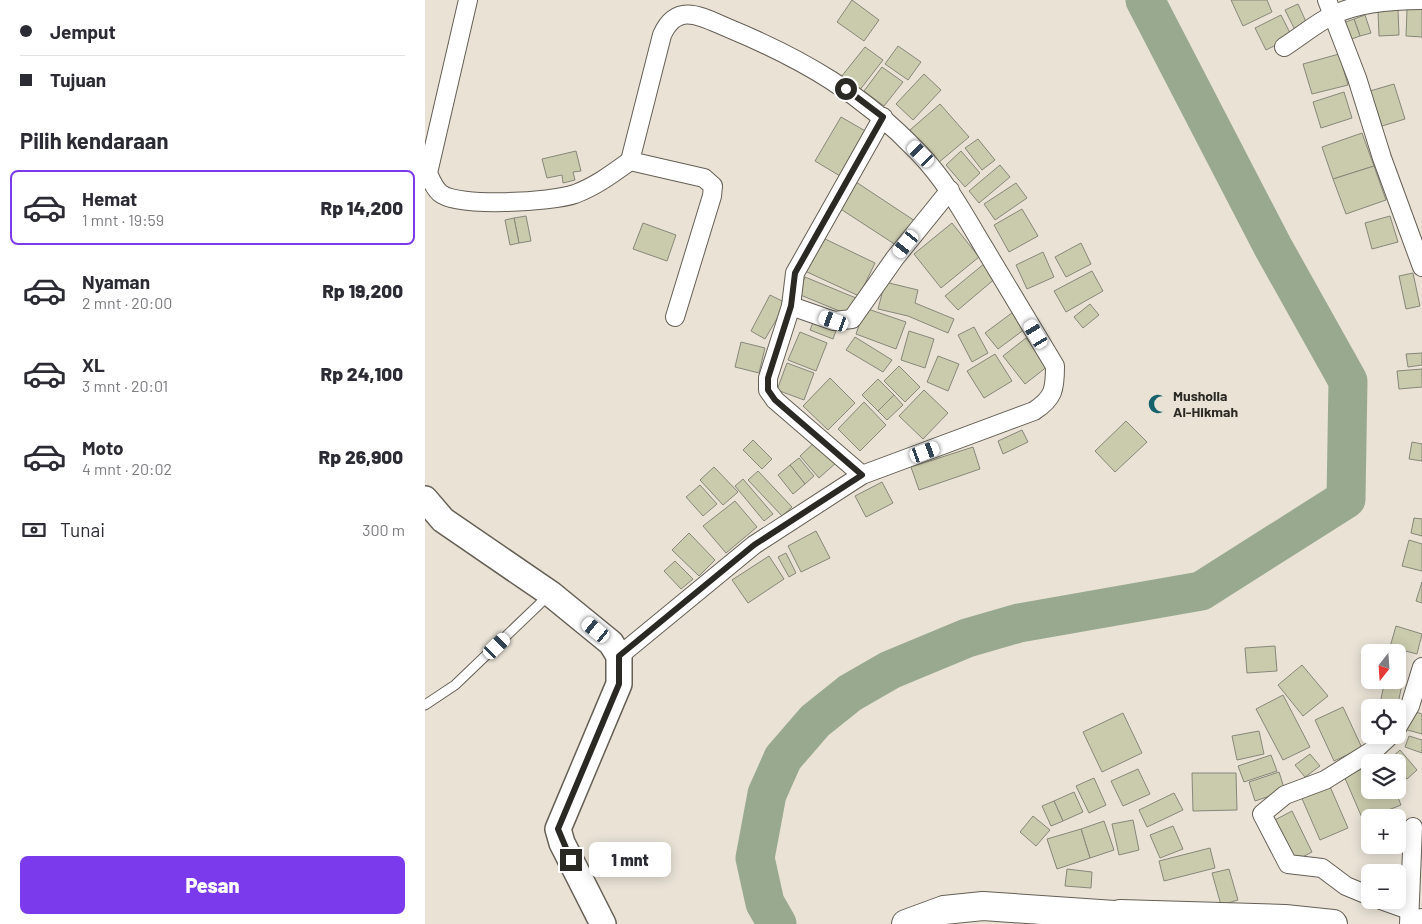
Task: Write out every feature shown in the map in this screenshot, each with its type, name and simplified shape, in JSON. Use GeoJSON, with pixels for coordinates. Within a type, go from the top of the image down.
{"type":"FeatureCollection","features":[{"type":"Feature","properties":{"kind":"main road"},"geometry":{"type":"LineString","coordinates":[[907,924],[943,910],[983,906],[1120,914],[1285,919],[1333,924]]}},
{"type":"Feature","properties":{"kind":"main road"},"geometry":{"type":"LineString","coordinates":[[1120,914],[1156,924]]}},
{"type":"Feature","properties":{"kind":"main road"},"geometry":{"type":"LineString","coordinates":[[1120,914],[1189,924]]}},
{"type":"Feature","properties":{"kind":"street"},"geometry":{"type":"LineString","coordinates":[[468,0],[428,174],[440,193],[452,200],[465,202],[519,202],[573,194],[604,181],[630,160],[662,35],[672,18],[685,14],[707,19],[783,51],[846,89],[883,117],[921,154],[950,190],[1055,366],[1055,386],[1047,403],[1034,411],[862,475],[754,545],[619,656]]}},
{"type":"Feature","properties":{"kind":"street"},"geometry":{"type":"LineString","coordinates":[[1283,47],[1330,7],[1399,0],[1422,0]]}},
{"type":"Feature","properties":{"kind":"street"},"geometry":{"type":"LineString","coordinates":[[1330,7],[1422,267]]}},
{"type":"Feature","properties":{"kind":"street"},"geometry":{"type":"LineString","coordinates":[[862,475],[775,400],[768,390],[768,378],[791,306],[795,273],[883,117]]}},
{"type":"Feature","properties":{"kind":"street"},"geometry":{"type":"LineString","coordinates":[[630,160],[704,178],[713,186],[712,196],[675,317]]}},
{"type":"Feature","properties":{"kind":"street"},"geometry":{"type":"LineString","coordinates":[[791,306],[834,321],[852,319],[895,258],[950,190]]}},
{"type":"Feature","properties":{"kind":"street"},"geometry":{"type":"LineString","coordinates":[[425,499],[443,520],[551,594],[611,642],[619,656],[619,684],[558,829],[562,843],[603,924]]}},
{"type":"Feature","properties":{"kind":"street"},"geometry":{"type":"LineString","coordinates":[[1406,713],[1410,706],[1422,667]]}},
{"type":"Feature","properties":{"kind":"street"},"geometry":{"type":"LineString","coordinates":[[1361,892],[1346,886],[1322,868],[1288,864],[1262,814],[1285,795],[1325,780],[1381,744]]}},
{"type":"Feature","properties":{"kind":"street"},"geometry":{"type":"LineString","coordinates":[[1413,827],[1415,920]]}},
{"type":"Feature","properties":{"kind":"street"},"geometry":{"type":"LineString","coordinates":[[1396,909],[1415,920]]}},
{"type":"Feature","properties":{"kind":"street"},"geometry":{"type":"LineString","coordinates":[[1075,924],[1120,914]]}},
{"type":"Feature","properties":{"kind":"lane"},"geometry":{"type":"LineString","coordinates":[[425,704],[455,685],[551,594]]}},
{"type":"Feature","properties":{"kind":"building"},"geometry":{"type":"Polygon","coordinates":[[[852,0],[879,20],[864,41],[837,22],[852,0]]]}},
{"type":"Feature","properties":{"kind":"building"},"geometry":{"type":"Polygon","coordinates":[[[1231,0],[1267,0],[1272,12],[1243,26],[1231,0]]]}},
{"type":"Feature","properties":{"kind":"building"},"geometry":{"type":"Polygon","coordinates":[[[1298,4],[1307,24],[1295,30],[1285,10],[1298,4]]]}},
{"type":"Feature","properties":{"kind":"building"},"geometry":{"type":"Polygon","coordinates":[[[1407,9],[1422,9],[1422,37],[1406,36],[1407,9]]]}},
{"type":"Feature","properties":{"kind":"building"},"geometry":{"type":"Polygon","coordinates":[[[1398,10],[1399,35],[1379,36],[1378,11],[1398,10]]]}},
{"type":"Feature","properties":{"kind":"building"},"geometry":{"type":"Polygon","coordinates":[[[1281,15],[1292,37],[1266,50],[1255,28],[1281,15]]]}},
{"type":"Feature","properties":{"kind":"building"},"geometry":{"type":"Polygon","coordinates":[[[1365,15],[1371,33],[1360,36],[1354,19],[1365,15]]]}},
{"type":"Feature","properties":{"kind":"building"},"geometry":{"type":"Polygon","coordinates":[[[1354,19],[1360,36],[1349,40],[1343,23],[1354,19]]]}},
{"type":"Feature","properties":{"kind":"building"},"geometry":{"type":"Polygon","coordinates":[[[898,46],[921,62],[908,80],[885,64],[898,46]]]}},
{"type":"Feature","properties":{"kind":"building"},"geometry":{"type":"Polygon","coordinates":[[[865,47],[883,60],[859,91],[841,77],[865,47]]]}},
{"type":"Feature","properties":{"kind":"building"},"geometry":{"type":"Polygon","coordinates":[[[1339,54],[1348,85],[1312,94],[1303,64],[1339,54]]]}},
{"type":"Feature","properties":{"kind":"building"},"geometry":{"type":"Polygon","coordinates":[[[882,67],[903,82],[884,106],[864,91],[882,67]]]}},
{"type":"Feature","properties":{"kind":"building"},"geometry":{"type":"Polygon","coordinates":[[[924,74],[941,90],[913,120],[896,104],[924,74]]]}},
{"type":"Feature","properties":{"kind":"building"},"geometry":{"type":"Polygon","coordinates":[[[1394,84],[1405,119],[1382,126],[1370,91],[1394,84]]]}},
{"type":"Feature","properties":{"kind":"building"},"geometry":{"type":"Polygon","coordinates":[[[1344,92],[1352,118],[1321,128],[1313,102],[1344,92]]]}},
{"type":"Feature","properties":{"kind":"building"},"geometry":{"type":"Polygon","coordinates":[[[940,104],[969,137],[938,163],[910,130],[940,104]]]}},
{"type":"Feature","properties":{"kind":"building"},"geometry":{"type":"Polygon","coordinates":[[[841,117],[867,132],[840,176],[815,161],[841,117]]]}},
{"type":"Feature","properties":{"kind":"building"},"geometry":{"type":"Polygon","coordinates":[[[1362,133],[1374,166],[1333,179],[1322,147],[1362,133]]]}},
{"type":"Feature","properties":{"kind":"building"},"geometry":{"type":"Polygon","coordinates":[[[978,139],[995,160],[982,170],[965,148],[978,139]]]}},
{"type":"Feature","properties":{"kind":"building"},"geometry":{"type":"Polygon","coordinates":[[[576,151],[581,171],[573,172],[575,180],[563,183],[562,175],[547,178],[542,159],[576,151]]]}},
{"type":"Feature","properties":{"kind":"building"},"geometry":{"type":"Polygon","coordinates":[[[961,151],[980,173],[965,187],[946,165],[961,151]]]}},
{"type":"Feature","properties":{"kind":"building"},"geometry":{"type":"Polygon","coordinates":[[[1000,165],[1010,177],[979,203],[969,191],[1000,165]]]}},
{"type":"Feature","properties":{"kind":"building"},"geometry":{"type":"Polygon","coordinates":[[[1374,166],[1386,200],[1346,214],[1333,179],[1374,166]]]}},
{"type":"Feature","properties":{"kind":"building"},"geometry":{"type":"Polygon","coordinates":[[[853,180],[915,221],[899,247],[836,206],[853,180]]]}},
{"type":"Feature","properties":{"kind":"building"},"geometry":{"type":"Polygon","coordinates":[[[1016,183],[1027,198],[995,220],[984,204],[1016,183]]]}},
{"type":"Feature","properties":{"kind":"building"},"geometry":{"type":"Polygon","coordinates":[[[1022,209],[1038,236],[1009,252],[994,225],[1022,209]]]}},
{"type":"Feature","properties":{"kind":"building"},"geometry":{"type":"Polygon","coordinates":[[[526,216],[531,241],[519,243],[514,218],[526,216]]]}},
{"type":"Feature","properties":{"kind":"building"},"geometry":{"type":"Polygon","coordinates":[[[1390,216],[1398,242],[1372,249],[1365,223],[1390,216]]]}},
{"type":"Feature","properties":{"kind":"building"},"geometry":{"type":"Polygon","coordinates":[[[514,218],[519,243],[510,245],[505,220],[514,218]]]}},
{"type":"Feature","properties":{"kind":"building"},"geometry":{"type":"Polygon","coordinates":[[[643,223],[676,235],[667,261],[633,249],[643,223]]]}},
{"type":"Feature","properties":{"kind":"building"},"geometry":{"type":"Polygon","coordinates":[[[952,223],[979,257],[941,288],[914,254],[952,223]]]}},
{"type":"Feature","properties":{"kind":"building"},"geometry":{"type":"Polygon","coordinates":[[[821,237],[875,263],[859,296],[805,271],[821,237]]]}},
{"type":"Feature","properties":{"kind":"building"},"geometry":{"type":"Polygon","coordinates":[[[1081,243],[1091,264],[1066,277],[1055,257],[1081,243]]]}},
{"type":"Feature","properties":{"kind":"building"},"geometry":{"type":"Polygon","coordinates":[[[1043,252],[1054,277],[1027,289],[1016,265],[1043,252]]]}},
{"type":"Feature","properties":{"kind":"building"},"geometry":{"type":"Polygon","coordinates":[[[985,263],[997,277],[958,310],[945,296],[985,263]]]}},
{"type":"Feature","properties":{"kind":"building"},"geometry":{"type":"Polygon","coordinates":[[[1092,271],[1103,291],[1066,312],[1054,291],[1092,271]]]}},
{"type":"Feature","properties":{"kind":"building"},"geometry":{"type":"Polygon","coordinates":[[[1413,273],[1420,306],[1406,309],[1399,276],[1413,273]]]}},
{"type":"Feature","properties":{"kind":"building"},"geometry":{"type":"Polygon","coordinates":[[[805,277],[856,298],[849,315],[798,294],[805,277]]]}},
{"type":"Feature","properties":{"kind":"building"},"geometry":{"type":"Polygon","coordinates":[[[885,282],[918,290],[915,303],[954,319],[948,333],[908,316],[878,309],[885,282]]]}},
{"type":"Feature","properties":{"kind":"building"},"geometry":{"type":"Polygon","coordinates":[[[770,295],[786,303],[765,339],[751,331],[770,295]]]}},
{"type":"Feature","properties":{"kind":"building"},"geometry":{"type":"Polygon","coordinates":[[[1090,304],[1099,315],[1083,328],[1074,317],[1090,304]]]}},
{"type":"Feature","properties":{"kind":"building"},"geometry":{"type":"Polygon","coordinates":[[[865,308],[906,322],[896,349],[856,334],[865,308]]]}},
{"type":"Feature","properties":{"kind":"building"},"geometry":{"type":"Polygon","coordinates":[[[1017,309],[1029,326],[998,349],[985,333],[1017,309]]]}},
{"type":"Feature","properties":{"kind":"building"},"geometry":{"type":"Polygon","coordinates":[[[814,320],[837,328],[833,339],[810,330],[814,320]]]}},
{"type":"Feature","properties":{"kind":"building"},"geometry":{"type":"Polygon","coordinates":[[[974,327],[988,353],[972,362],[958,335],[974,327]]]}},
{"type":"Feature","properties":{"kind":"building"},"geometry":{"type":"Polygon","coordinates":[[[909,331],[934,339],[925,368],[901,360],[909,331]]]}},
{"type":"Feature","properties":{"kind":"building"},"geometry":{"type":"Polygon","coordinates":[[[800,332],[827,343],[816,371],[788,360],[800,332]]]}},
{"type":"Feature","properties":{"kind":"building"},"geometry":{"type":"Polygon","coordinates":[[[855,337],[892,360],[883,372],[846,350],[855,337]]]}},
{"type":"Feature","properties":{"kind":"building"},"geometry":{"type":"Polygon","coordinates":[[[1026,338],[1048,366],[1025,384],[1003,356],[1026,338]]]}},
{"type":"Feature","properties":{"kind":"building"},"geometry":{"type":"Polygon","coordinates":[[[741,342],[765,348],[759,373],[735,367],[741,342]]]}},
{"type":"Feature","properties":{"kind":"building"},"geometry":{"type":"Polygon","coordinates":[[[1422,353],[1422,365],[1408,367],[1406,354],[1422,353]]]}},
{"type":"Feature","properties":{"kind":"building"},"geometry":{"type":"Polygon","coordinates":[[[995,354],[1012,381],[984,398],[967,371],[995,354]]]}},
{"type":"Feature","properties":{"kind":"building"},"geometry":{"type":"Polygon","coordinates":[[[938,356],[959,364],[948,391],[927,382],[938,356]]]}},
{"type":"Feature","properties":{"kind":"building"},"geometry":{"type":"Polygon","coordinates":[[[787,363],[814,373],[804,400],[777,390],[787,363]]]}},
{"type":"Feature","properties":{"kind":"building"},"geometry":{"type":"Polygon","coordinates":[[[899,366],[920,387],[905,402],[884,381],[899,366]]]}},
{"type":"Feature","properties":{"kind":"building"},"geometry":{"type":"Polygon","coordinates":[[[1422,369],[1422,387],[1399,389],[1397,371],[1422,369]]]}},
{"type":"Feature","properties":{"kind":"building"},"geometry":{"type":"Polygon","coordinates":[[[830,378],[855,403],[828,430],[803,406],[830,378]]]}},
{"type":"Feature","properties":{"kind":"building"},"geometry":{"type":"Polygon","coordinates":[[[878,379],[894,395],[878,411],[862,395],[878,379]]]}},
{"type":"Feature","properties":{"kind":"building"},"geometry":{"type":"Polygon","coordinates":[[[924,390],[948,413],[923,439],[899,416],[924,390]]]}},
{"type":"Feature","properties":{"kind":"building"},"geometry":{"type":"Polygon","coordinates":[[[894,395],[903,405],[887,420],[878,411],[894,395]]]}},
{"type":"Feature","properties":{"kind":"building"},"geometry":{"type":"Polygon","coordinates":[[[864,402],[886,425],[860,451],[838,429],[864,402]]]}},
{"type":"Feature","properties":{"kind":"building"},"geometry":{"type":"Polygon","coordinates":[[[1126,421],[1147,442],[1115,472],[1095,451],[1126,421]]]}},
{"type":"Feature","properties":{"kind":"building"},"geometry":{"type":"Polygon","coordinates":[[[1022,430],[1028,442],[1003,454],[998,441],[1022,430]]]}},
{"type":"Feature","properties":{"kind":"building"},"geometry":{"type":"Polygon","coordinates":[[[753,440],[772,459],[762,469],[743,450],[753,440]]]}},
{"type":"Feature","properties":{"kind":"building"},"geometry":{"type":"Polygon","coordinates":[[[817,440],[837,462],[819,478],[800,456],[817,440]]]}},
{"type":"Feature","properties":{"kind":"building"},"geometry":{"type":"Polygon","coordinates":[[[1412,442],[1422,444],[1422,461],[1409,459],[1412,442]]]}},
{"type":"Feature","properties":{"kind":"building"},"geometry":{"type":"Polygon","coordinates":[[[973,447],[980,469],[919,490],[911,467],[973,447]]]}},
{"type":"Feature","properties":{"kind":"building"},"geometry":{"type":"Polygon","coordinates":[[[799,458],[814,476],[805,484],[790,465],[799,458]]]}},
{"type":"Feature","properties":{"kind":"building"},"geometry":{"type":"Polygon","coordinates":[[[790,465],[805,484],[793,494],[778,475],[790,465]]]}},
{"type":"Feature","properties":{"kind":"building"},"geometry":{"type":"Polygon","coordinates":[[[714,467],[738,492],[723,505],[700,480],[714,467]]]}},
{"type":"Feature","properties":{"kind":"building"},"geometry":{"type":"Polygon","coordinates":[[[758,471],[792,507],[782,516],[748,480],[758,471]]]}},
{"type":"Feature","properties":{"kind":"building"},"geometry":{"type":"Polygon","coordinates":[[[743,479],[773,514],[764,521],[735,486],[743,479]]]}},
{"type":"Feature","properties":{"kind":"building"},"geometry":{"type":"Polygon","coordinates":[[[882,482],[893,503],[866,517],[855,496],[882,482]]]}},
{"type":"Feature","properties":{"kind":"building"},"geometry":{"type":"Polygon","coordinates":[[[700,485],[717,504],[703,516],[686,497],[700,485]]]}},
{"type":"Feature","properties":{"kind":"building"},"geometry":{"type":"Polygon","coordinates":[[[735,501],[757,527],[726,553],[703,526],[735,501]]]}},
{"type":"Feature","properties":{"kind":"building"},"geometry":{"type":"Polygon","coordinates":[[[1414,518],[1422,519],[1422,536],[1411,533],[1414,518]]]}},
{"type":"Feature","properties":{"kind":"building"},"geometry":{"type":"Polygon","coordinates":[[[816,531],[830,558],[801,572],[788,546],[816,531]]]}},
{"type":"Feature","properties":{"kind":"building"},"geometry":{"type":"Polygon","coordinates":[[[689,533],[715,560],[699,576],[672,550],[689,533]]]}},
{"type":"Feature","properties":{"kind":"building"},"geometry":{"type":"Polygon","coordinates":[[[1409,540],[1422,544],[1422,571],[1402,566],[1409,540]]]}},
{"type":"Feature","properties":{"kind":"building"},"geometry":{"type":"Polygon","coordinates":[[[786,553],[796,573],[789,577],[778,557],[786,553]]]}},
{"type":"Feature","properties":{"kind":"building"},"geometry":{"type":"Polygon","coordinates":[[[769,556],[784,579],[748,603],[732,580],[769,556]]]}},
{"type":"Feature","properties":{"kind":"building"},"geometry":{"type":"Polygon","coordinates":[[[675,561],[693,579],[681,589],[664,571],[675,561]]]}},
{"type":"Feature","properties":{"kind":"building"},"geometry":{"type":"Polygon","coordinates":[[[1422,582],[1422,603],[1416,601],[1422,582]]]}},
{"type":"Feature","properties":{"kind":"building"},"geometry":{"type":"Polygon","coordinates":[[[1396,626],[1422,634],[1417,654],[1406,651],[1406,644],[1391,644],[1396,626]]]}},
{"type":"Feature","properties":{"kind":"building"},"geometry":{"type":"Polygon","coordinates":[[[1275,646],[1277,671],[1247,673],[1245,648],[1275,646]]]}},
{"type":"Feature","properties":{"kind":"building"},"geometry":{"type":"Polygon","coordinates":[[[1302,665],[1328,696],[1303,716],[1278,685],[1302,665]]]}},
{"type":"Feature","properties":{"kind":"building"},"geometry":{"type":"Polygon","coordinates":[[[1383,689],[1401,689],[1399,699],[1381,699],[1383,689]]]}},
{"type":"Feature","properties":{"kind":"building"},"geometry":{"type":"Polygon","coordinates":[[[1283,695],[1310,747],[1283,760],[1256,709],[1283,695]]]}},
{"type":"Feature","properties":{"kind":"building"},"geometry":{"type":"Polygon","coordinates":[[[1343,707],[1362,748],[1334,761],[1315,720],[1343,707]]]}},
{"type":"Feature","properties":{"kind":"building"},"geometry":{"type":"Polygon","coordinates":[[[1410,710],[1422,714],[1422,734],[1406,730],[1410,710]]]}},
{"type":"Feature","properties":{"kind":"building"},"geometry":{"type":"Polygon","coordinates":[[[1123,713],[1142,753],[1102,772],[1083,732],[1123,713]]]}},
{"type":"Feature","properties":{"kind":"building"},"geometry":{"type":"Polygon","coordinates":[[[1259,731],[1264,754],[1237,760],[1232,736],[1259,731]]]}},
{"type":"Feature","properties":{"kind":"building"},"geometry":{"type":"Polygon","coordinates":[[[1409,736],[1422,740],[1422,753],[1405,747],[1409,736]]]}},
{"type":"Feature","properties":{"kind":"building"},"geometry":{"type":"Polygon","coordinates":[[[1400,750],[1403,754],[1396,754],[1400,750]]]}},
{"type":"Feature","properties":{"kind":"building"},"geometry":{"type":"Polygon","coordinates":[[[1310,754],[1320,766],[1305,777],[1295,765],[1310,754]]]}},
{"type":"Feature","properties":{"kind":"building"},"geometry":{"type":"Polygon","coordinates":[[[1271,755],[1277,771],[1244,782],[1238,766],[1271,755]]]}},
{"type":"Feature","properties":{"kind":"building"},"geometry":{"type":"Polygon","coordinates":[[[1406,757],[1417,770],[1407,779],[1406,778],[1406,757]]]}},
{"type":"Feature","properties":{"kind":"building"},"geometry":{"type":"Polygon","coordinates":[[[1138,769],[1150,794],[1123,806],[1111,781],[1138,769]]]}},
{"type":"Feature","properties":{"kind":"building"},"geometry":{"type":"Polygon","coordinates":[[[1361,769],[1361,799],[1399,799],[1401,805],[1391,809],[1361,809],[1361,815],[1344,776],[1361,769]]]}},
{"type":"Feature","properties":{"kind":"building"},"geometry":{"type":"Polygon","coordinates":[[[1279,772],[1285,791],[1255,801],[1249,782],[1279,772]]]}},
{"type":"Feature","properties":{"kind":"building"},"geometry":{"type":"Polygon","coordinates":[[[1192,773],[1236,773],[1237,810],[1193,811],[1192,773]]]}},
{"type":"Feature","properties":{"kind":"building"},"geometry":{"type":"Polygon","coordinates":[[[1094,778],[1106,805],[1089,813],[1076,786],[1094,778]]]}},
{"type":"Feature","properties":{"kind":"building"},"geometry":{"type":"Polygon","coordinates":[[[1328,782],[1348,828],[1320,840],[1300,794],[1328,782]]]}},
{"type":"Feature","properties":{"kind":"building"},"geometry":{"type":"Polygon","coordinates":[[[1074,792],[1083,812],[1063,821],[1054,801],[1074,792]]]}},
{"type":"Feature","properties":{"kind":"building"},"geometry":{"type":"Polygon","coordinates":[[[1174,793],[1183,810],[1147,827],[1139,810],[1174,793]]]}},
{"type":"Feature","properties":{"kind":"building"},"geometry":{"type":"Polygon","coordinates":[[[1054,801],[1063,821],[1051,826],[1042,806],[1054,801]]]}},
{"type":"Feature","properties":{"kind":"building"},"geometry":{"type":"Polygon","coordinates":[[[1292,811],[1312,852],[1291,863],[1271,822],[1292,811]]]}},
{"type":"Feature","properties":{"kind":"building"},"geometry":{"type":"Polygon","coordinates":[[[1033,816],[1050,830],[1036,846],[1020,832],[1033,816]]]}},
{"type":"Feature","properties":{"kind":"building"},"geometry":{"type":"Polygon","coordinates":[[[1133,820],[1139,850],[1119,855],[1112,824],[1133,820]]]}},
{"type":"Feature","properties":{"kind":"building"},"geometry":{"type":"Polygon","coordinates":[[[1104,821],[1114,850],[1090,858],[1081,829],[1104,821]]]}},
{"type":"Feature","properties":{"kind":"building"},"geometry":{"type":"Polygon","coordinates":[[[1173,826],[1183,849],[1160,858],[1150,835],[1173,826]]]}},
{"type":"Feature","properties":{"kind":"building"},"geometry":{"type":"Polygon","coordinates":[[[1081,829],[1090,858],[1057,869],[1047,839],[1081,829]]]}},
{"type":"Feature","properties":{"kind":"building"},"geometry":{"type":"Polygon","coordinates":[[[1210,848],[1215,868],[1164,881],[1159,861],[1210,848]]]}},
{"type":"Feature","properties":{"kind":"building"},"geometry":{"type":"Polygon","coordinates":[[[1067,869],[1092,872],[1091,888],[1065,886],[1067,869]]]}},
{"type":"Feature","properties":{"kind":"building"},"geometry":{"type":"Polygon","coordinates":[[[1229,869],[1238,900],[1221,905],[1212,873],[1229,869]]]}},
{"type":"Feature","properties":{"kind":"waterway"},"geometry":{"type":"LineString","coordinates":[[777,924],[765,903],[755,858],[767,794],[783,758],[815,721],[850,693],[890,670],[967,638],[1019,623],[1201,591],[1346,499],[1348,381],[1273,247],[1145,0]]}},
{"type":"Feature","properties":{"kind":"place","name":"Musholla Al-Hikmah"},"geometry":{"type":"Point","coordinates":[1158,404]}},
{"type":"Feature","properties":{"kind":"route"},"geometry":{"type":"LineString","coordinates":[[571,860],[562,843],[558,829],[619,684],[619,656],[754,545],[862,475],[775,400],[768,390],[768,378],[791,306],[795,273],[883,117],[846,89]]}}]}
